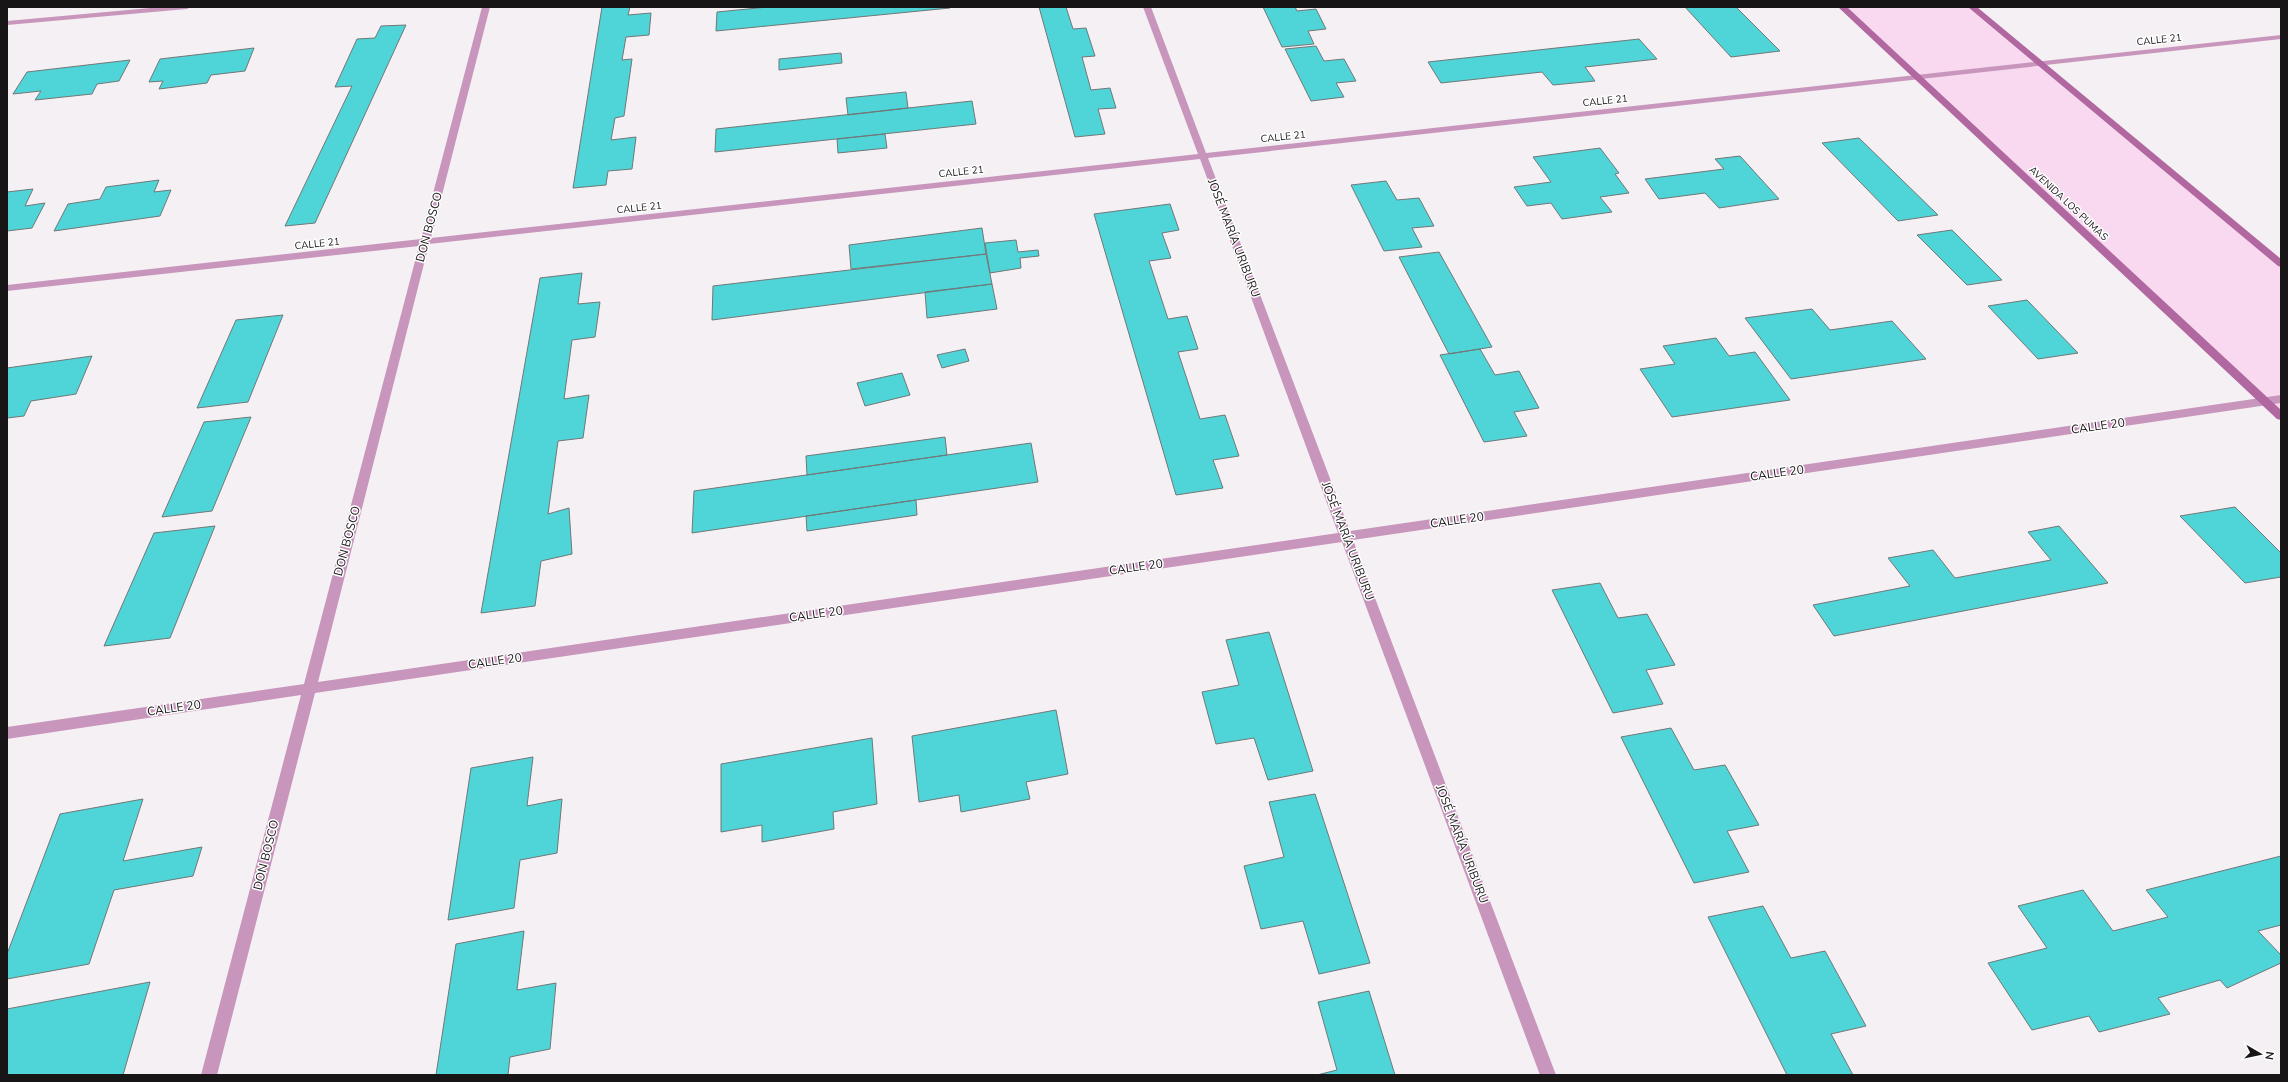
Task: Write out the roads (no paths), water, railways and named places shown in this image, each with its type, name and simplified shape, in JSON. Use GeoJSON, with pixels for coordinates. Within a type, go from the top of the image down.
{"type":"FeatureCollection","features":[{"type":"Feature","properties":{"kind":"main road","name":"AVENIDA LOS PUMAS"},"geometry":{"type":"LineString","coordinates":[[1842,7],[2281,416]]}},
{"type":"Feature","properties":{"kind":"main road"},"geometry":{"type":"LineString","coordinates":[[1972,7],[2281,264]]}},
{"type":"Feature","properties":{"kind":"street"},"geometry":{"type":"LineString","coordinates":[[7,23],[188,7]]}},
{"type":"Feature","properties":{"kind":"street","name":"DON BOSCO"},"geometry":{"type":"LineString","coordinates":[[209,1075],[486,7]]}},
{"type":"Feature","properties":{"kind":"street","name":"JOSÉ MARÍA URIBURU"},"geometry":{"type":"LineString","coordinates":[[1148,7],[1548,1075]]}},
{"type":"Feature","properties":{"kind":"street","name":"CALLE 21"},"geometry":{"type":"LineString","coordinates":[[7,288],[2281,36]]}},
{"type":"Feature","properties":{"kind":"street","name":"CALLE 20"},"geometry":{"type":"LineString","coordinates":[[7,733],[2281,399]]}}]}
